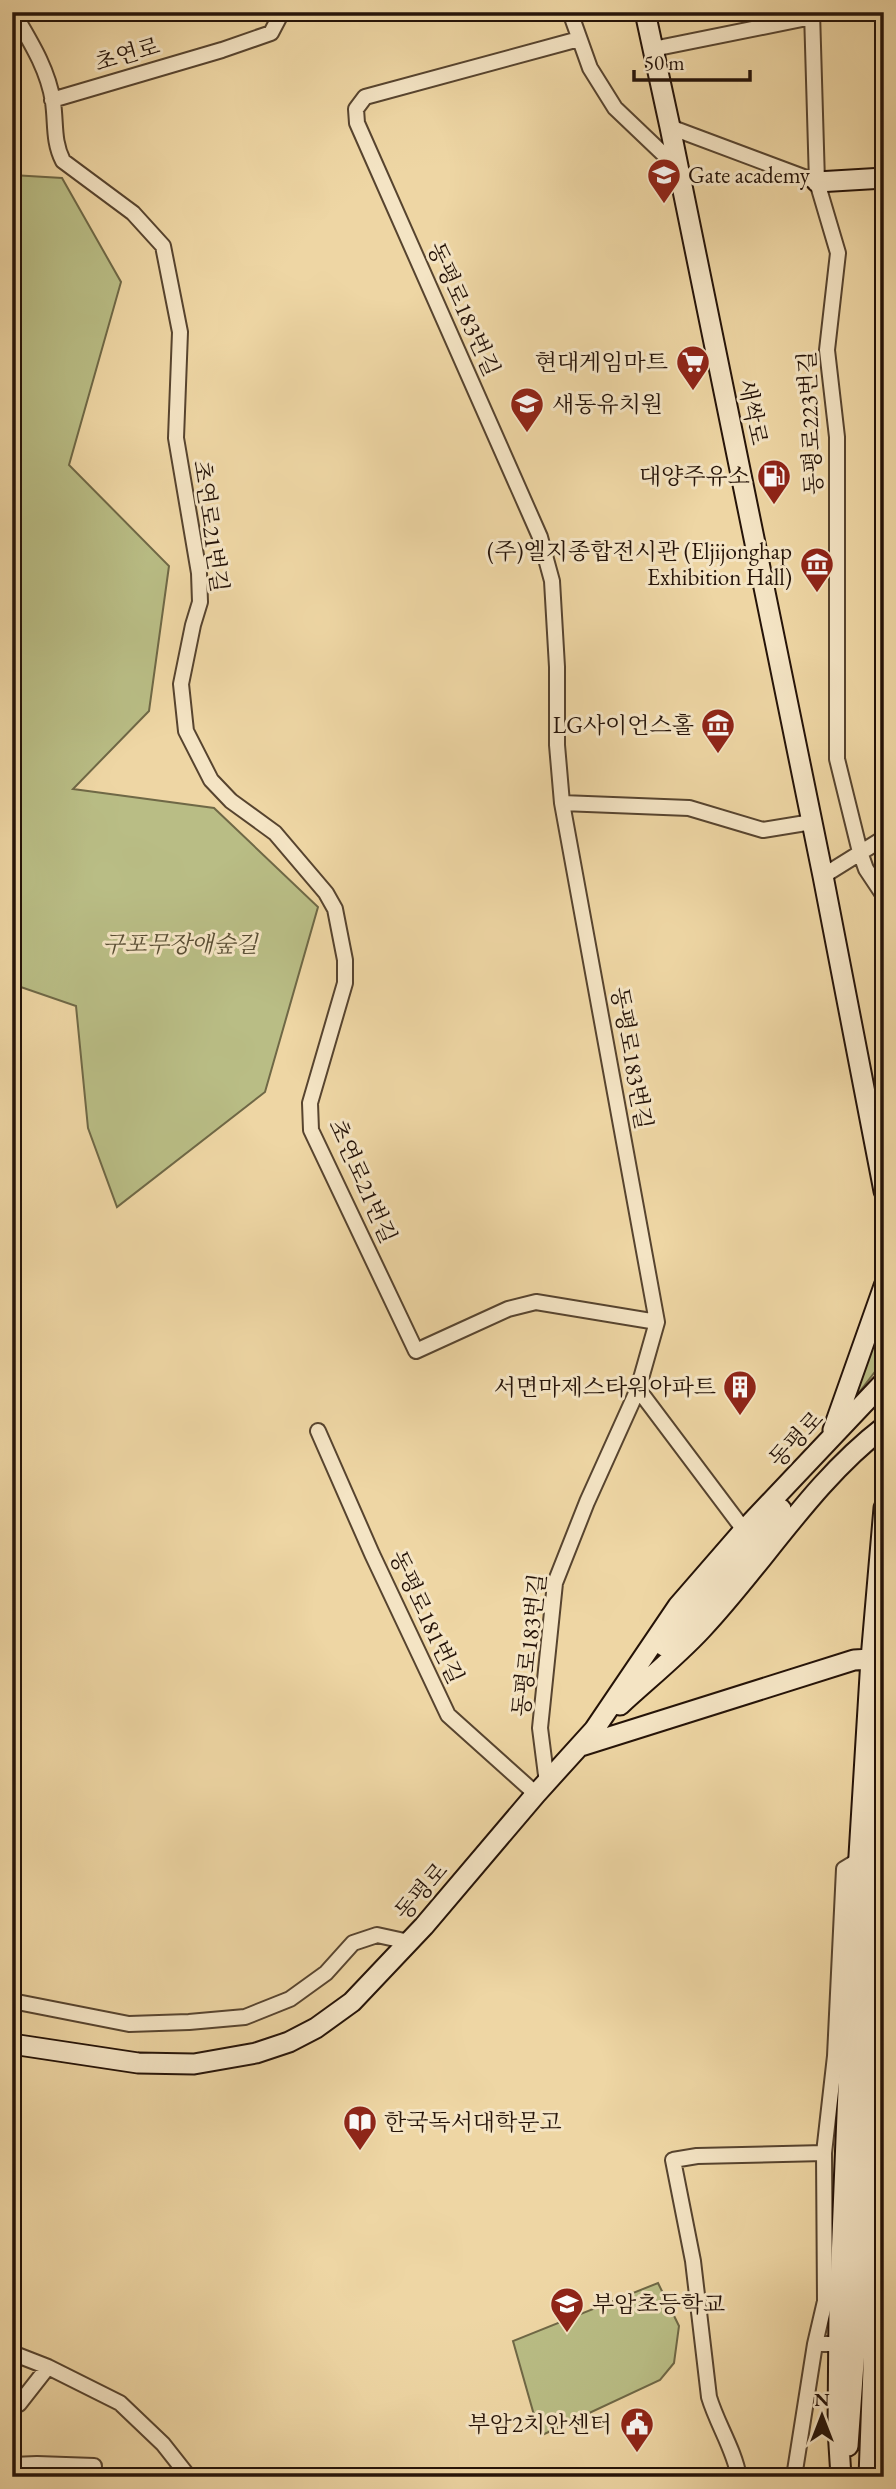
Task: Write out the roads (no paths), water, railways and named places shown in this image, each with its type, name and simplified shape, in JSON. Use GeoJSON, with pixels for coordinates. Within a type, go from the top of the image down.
{"type":"FeatureCollection","features":[{"type":"Feature","properties":{"kind":"main road","name":"새싹로"},"geometry":{"type":"LineString","coordinates":[[645,12],[823,876],[884,1191]]}},
{"type":"Feature","properties":{"kind":"main road"},"geometry":{"type":"LineString","coordinates":[[817,183],[884,178]]}},
{"type":"Feature","properties":{"kind":"main road"},"geometry":{"type":"LineString","coordinates":[[831,1437],[884,1286]]}},
{"type":"Feature","properties":{"kind":"main road","name":"동평로"},"geometry":{"type":"LineString","coordinates":[[12,2044],[138,2063],[194,2064],[256,2053],[289,2042],[316,2028],[352,2002],[410,1942],[594,1730],[678,1606],[744,1530],[884,1382]]}},
{"type":"Feature","properties":{"kind":"main road"},"geometry":{"type":"LineString","coordinates":[[594,1730],[752,1542],[884,1392]]}},
{"type":"Feature","properties":{"kind":"main road"},"geometry":{"type":"LineString","coordinates":[[594,1730],[702,1629],[834,1472],[884,1427]]}},
{"type":"Feature","properties":{"kind":"main road"},"geometry":{"type":"LineString","coordinates":[[843,2477],[838,2429],[839,2344],[859,1860],[871,1659],[884,1508]]}},
{"type":"Feature","properties":{"kind":"main road"},"geometry":{"type":"LineString","coordinates":[[580,1746],[854,1660],[871,1659]]}},
{"type":"Feature","properties":{"kind":"main road"},"geometry":{"type":"LineString","coordinates":[[871,2477],[866,2319],[871,1931],[884,1717]]}},
{"type":"Feature","properties":{"kind":"main road"},"geometry":{"type":"LineString","coordinates":[[843,2477],[866,2319],[884,1962]]}},
{"type":"Feature","properties":{"kind":"main road"},"geometry":{"type":"LineString","coordinates":[[871,2477],[882,2432],[884,2397]]}},
{"type":"Feature","properties":{"kind":"street","name":"초연로21번길"},"geometry":{"type":"LineString","coordinates":[[13,12],[40,57],[52,100],[56,148],[63,161],[133,213],[163,246],[180,332],[176,438],[200,573],[200,602],[181,684],[186,731],[211,780],[231,801],[275,833],[326,893],[335,909],[345,960],[345,983],[310,1102],[311,1130],[416,1351],[508,1309],[536,1302],[657,1322]]}},
{"type":"Feature","properties":{"kind":"street","name":"초연로"},"geometry":{"type":"LineString","coordinates":[[52,100],[271,33],[282,12]]}},
{"type":"Feature","properties":{"kind":"street"},"geometry":{"type":"LineString","coordinates":[[570,12],[590,68],[614,108],[679,169]]}},
{"type":"Feature","properties":{"kind":"street"},"geometry":{"type":"LineString","coordinates":[[653,49],[812,14]]}},
{"type":"Feature","properties":{"kind":"street","name":"동평로223번길"},"geometry":{"type":"LineString","coordinates":[[812,14],[817,183],[838,253],[827,350],[837,437],[837,759],[860,852],[866,869],[884,896]]}},
{"type":"Feature","properties":{"kind":"street","name":"동평로183번길"},"geometry":{"type":"LineString","coordinates":[[541,1789],[540,1728],[555,1583],[587,1502],[638,1389],[657,1322],[562,803],[557,745],[557,667],[552,581],[540,537],[358,123],[356,109],[365,97],[579,39]]}},
{"type":"Feature","properties":{"kind":"street"},"geometry":{"type":"LineString","coordinates":[[670,127],[817,183]]}},
{"type":"Feature","properties":{"kind":"street"},"geometry":{"type":"LineString","coordinates":[[562,803],[689,808],[763,830],[812,822]]}},
{"type":"Feature","properties":{"kind":"street"},"geometry":{"type":"LineString","coordinates":[[823,876],[884,838]]}},
{"type":"Feature","properties":{"kind":"street"},"geometry":{"type":"LineString","coordinates":[[638,1389],[744,1530]]}},
{"type":"Feature","properties":{"kind":"street","name":"동평로181번길"},"geometry":{"type":"LineString","coordinates":[[318,1430],[372,1555],[448,1715],[541,1789]]}},
{"type":"Feature","properties":{"kind":"street"},"geometry":{"type":"LineString","coordinates":[[794,2477],[815,2344],[825,2301],[824,2152],[835,2056],[844,1869],[859,1860]]}},
{"type":"Feature","properties":{"kind":"street"},"geometry":{"type":"LineString","coordinates":[[12,2001],[129,2024],[245,2017],[290,2000],[326,1973],[353,1943],[377,1935],[410,1942]]}},
{"type":"Feature","properties":{"kind":"street"},"geometry":{"type":"LineString","coordinates":[[739,2477],[709,2397],[693,2260],[673,2160],[697,2156],[824,2152]]}},
{"type":"Feature","properties":{"kind":"street"},"geometry":{"type":"LineString","coordinates":[[815,2344],[839,2344]]}},
{"type":"Feature","properties":{"kind":"street"},"geometry":{"type":"LineString","coordinates":[[12,2353],[48,2367],[120,2403],[163,2444],[189,2477]]}},
{"type":"Feature","properties":{"kind":"street"},"geometry":{"type":"LineString","coordinates":[[16,2403],[48,2367]]}},
{"type":"Feature","properties":{"kind":"street"},"geometry":{"type":"LineString","coordinates":[[12,2465],[37,2470],[94,2466]]}},
{"type":"Feature","properties":{"kind":"place","name":"Gate academy"},"geometry":{"type":"Point","coordinates":[664,205]}},
{"type":"Feature","properties":{"kind":"place","name":"현대게임마트"},"geometry":{"type":"Point","coordinates":[693,392]}},
{"type":"Feature","properties":{"kind":"place","name":"새동유치원"},"geometry":{"type":"Point","coordinates":[527,434]}},
{"type":"Feature","properties":{"kind":"place","name":"대양주유소"},"geometry":{"type":"Point","coordinates":[774,506]}},
{"type":"Feature","properties":{"kind":"place","name":"(주)엘지종합전시관 (Eljijonghap Exhibition Hall)"},"geometry":{"type":"Point","coordinates":[817,594]}},
{"type":"Feature","properties":{"kind":"place","name":"LG사이언스홀"},"geometry":{"type":"Point","coordinates":[718,755]}},
{"type":"Feature","properties":{"kind":"place","name":"서면마제스타워아파트"},"geometry":{"type":"Point","coordinates":[740,1417]}},
{"type":"Feature","properties":{"kind":"place","name":"한국독서대학문고"},"geometry":{"type":"Point","coordinates":[360,2152]}},
{"type":"Feature","properties":{"kind":"place","name":"부암초등학교"},"geometry":{"type":"Point","coordinates":[567,2334]}},
{"type":"Feature","properties":{"kind":"place","name":"부암2치안센터"},"geometry":{"type":"Point","coordinates":[637,2454]}},
{"type":"Feature","properties":{"kind":"park label","name":"구포무장애숲길"},"geometry":{"type":"Point","coordinates":[180,944]}}]}
